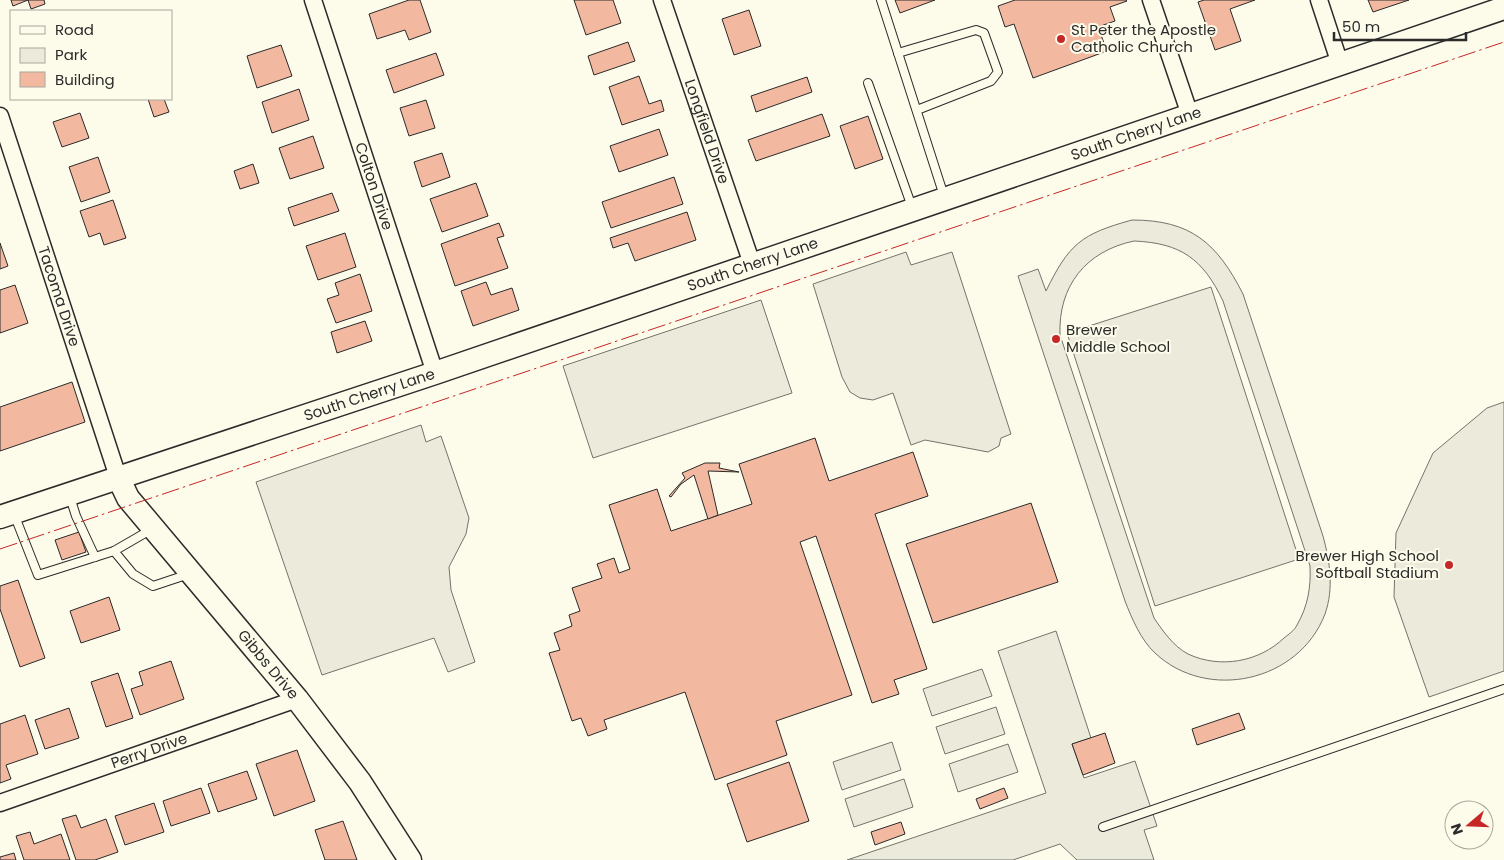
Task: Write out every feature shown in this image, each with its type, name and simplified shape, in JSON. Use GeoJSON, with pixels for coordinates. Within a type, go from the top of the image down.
{"type":"FeatureCollection","features":[{"type":"Feature","properties":{"kind":"street","name":"Colton Drive"},"geometry":{"type":"LineString","coordinates":[[313,0],[435,373]]}},
{"type":"Feature","properties":{"kind":"street","name":"Longfield Drive"},"geometry":{"type":"LineString","coordinates":[[662,0],[752,264]]}},
{"type":"Feature","properties":{"kind":"street"},"geometry":{"type":"LineString","coordinates":[[1151,0],[1190,115]]}},
{"type":"Feature","properties":{"kind":"street"},"geometry":{"type":"LineString","coordinates":[[1320,0],[1340,64]]}},
{"type":"Feature","properties":{"kind":"street","name":"South Cherry Lane"},"geometry":{"type":"LineString","coordinates":[[6,515],[435,373],[1504,8]]}},
{"type":"Feature","properties":{"kind":"street","name":"Tacoma Drive"},"geometry":{"type":"LineString","coordinates":[[0,116],[118,477]]}},
{"type":"Feature","properties":{"kind":"street","name":"Gibbs Drive"},"geometry":{"type":"LineString","coordinates":[[118,477],[128,498],[297,698],[360,782],[410,860]]}},
{"type":"Feature","properties":{"kind":"street","name":"Perry Drive"},"geometry":{"type":"LineString","coordinates":[[0,803],[297,698]]}},
{"type":"Feature","properties":{"kind":"lane"},"geometry":{"type":"LineString","coordinates":[[881,0],[945,198]]}},
{"type":"Feature","properties":{"kind":"lane"},"geometry":{"type":"LineString","coordinates":[[898,53],[976,30],[984,33],[998,72],[991,81],[917,110]]}},
{"type":"Feature","properties":{"kind":"lane"},"geometry":{"type":"LineString","coordinates":[[868,83],[912,209]]}},
{"type":"Feature","properties":{"kind":"lane"},"geometry":{"type":"LineString","coordinates":[[69,494],[76,516],[95,557]]}},
{"type":"Feature","properties":{"kind":"lane"},"geometry":{"type":"LineString","coordinates":[[6,515],[38,575],[114,551],[154,528]]}},
{"type":"Feature","properties":{"kind":"lane"},"geometry":{"type":"LineString","coordinates":[[114,551],[133,574],[153,586],[191,573]]}},
{"type":"Feature","properties":{"kind":"lane"},"geometry":{"type":"LineString","coordinates":[[1104,827],[1504,689]]}},
{"type":"Feature","properties":{"kind":"green space"},"geometry":{"type":"Polygon","coordinates":[[[1132,220],[1171,224],[1200,238],[1223,261],[1243,294],[1323,536],[1330,575],[1328,604],[1325,614],[1312,637],[1295,656],[1273,669],[1250,677],[1225,680],[1200,677],[1176,668],[1155,653],[1141,636],[1125,601],[1018,276],[1038,269],[1046,291],[1062,262],[1078,243],[1100,230],[1132,220]],[[1134,241],[1117,246],[1089,262],[1078,273],[1064,301],[1060,335],[1154,618],[1173,643],[1188,654],[1200,659],[1213,661],[1239,661],[1263,653],[1295,629],[1304,611],[1308,596],[1310,566],[1223,301],[1207,274],[1189,256],[1165,245],[1134,241]]]}},
{"type":"Feature","properties":{"kind":"green space"},"geometry":{"type":"Polygon","coordinates":[[[1211,287],[1299,559],[1155,606],[1067,333],[1211,287]]]}},
{"type":"Feature","properties":{"kind":"green space","name":"Brewer High School Softball Stadium"},"geometry":{"type":"Polygon","coordinates":[[[1504,402],[1504,671],[1429,697],[1394,597],[1396,533],[1433,453],[1487,408],[1504,402]]]}},
{"type":"Feature","properties":{"kind":"green space"},"geometry":{"type":"Polygon","coordinates":[[[982,669],[992,696],[932,716],[923,689],[982,669]]]}},
{"type":"Feature","properties":{"kind":"green space"},"geometry":{"type":"Polygon","coordinates":[[[996,707],[1005,734],[945,754],[936,727],[996,707]]]}},
{"type":"Feature","properties":{"kind":"green space"},"geometry":{"type":"Polygon","coordinates":[[[892,742],[901,770],[842,790],[833,762],[892,742]]]}},
{"type":"Feature","properties":{"kind":"green space"},"geometry":{"type":"Polygon","coordinates":[[[1008,744],[1018,772],[958,792],[949,764],[1008,744]]]}},
{"type":"Feature","properties":{"kind":"green space"},"geometry":{"type":"Polygon","coordinates":[[[904,779],[913,807],[854,827],[845,799],[904,779]]]}},
{"type":"Feature","properties":{"kind":"shaded area"},"geometry":{"type":"Polygon","coordinates":[[[906,252],[911,265],[952,252],[1011,434],[1001,438],[999,446],[988,452],[925,440],[911,445],[893,393],[873,400],[860,398],[850,392],[842,377],[813,284],[906,252]]]}},
{"type":"Feature","properties":{"kind":"shaded area"},"geometry":{"type":"Polygon","coordinates":[[[761,300],[792,393],[593,458],[563,366],[761,300]]]}},
{"type":"Feature","properties":{"kind":"shaded area"},"geometry":{"type":"Polygon","coordinates":[[[421,425],[426,442],[441,436],[469,518],[466,534],[449,567],[451,590],[475,662],[448,672],[434,638],[322,675],[256,482],[421,425]]]}},
{"type":"Feature","properties":{"kind":"shaded area"},"geometry":{"type":"Polygon","coordinates":[[[1056,631],[1091,738],[1072,744],[1084,778],[1135,761],[1157,826],[1144,830],[1154,860],[1077,860],[1060,844],[1013,860],[847,860],[1046,793],[998,651],[1056,631]]]}},
{"type":"Feature","properties":{"kind":"building"},"geometry":{"type":"Polygon","coordinates":[[[11,0],[28,0],[13,6],[11,0]]]}},
{"type":"Feature","properties":{"kind":"building"},"geometry":{"type":"Polygon","coordinates":[[[28,0],[44,0],[45,4],[31,9],[28,0]]]}},
{"type":"Feature","properties":{"kind":"building"},"geometry":{"type":"Polygon","coordinates":[[[409,0],[420,0],[431,32],[409,40],[405,30],[377,39],[369,14],[409,0]]]}},
{"type":"Feature","properties":{"kind":"building"},"geometry":{"type":"Polygon","coordinates":[[[574,0],[613,0],[621,23],[586,35],[574,0]]]}},
{"type":"Feature","properties":{"kind":"building"},"geometry":{"type":"Polygon","coordinates":[[[895,0],[935,0],[900,13],[895,0]]]}},
{"type":"Feature","properties":{"kind":"building","name":"St Peter the Apostle Catholic Church"},"geometry":{"type":"Polygon","coordinates":[[[1015,0],[1127,1],[1110,7],[1115,21],[1098,27],[1107,51],[1033,78],[1014,24],[1005,27],[998,6],[1015,0]]]}},
{"type":"Feature","properties":{"kind":"building"},"geometry":{"type":"Polygon","coordinates":[[[1204,0],[1255,0],[1230,9],[1241,41],[1215,50],[1198,2],[1204,0]]]}},
{"type":"Feature","properties":{"kind":"building"},"geometry":{"type":"Polygon","coordinates":[[[1368,0],[1409,0],[1373,12],[1368,0]]]}},
{"type":"Feature","properties":{"kind":"building"},"geometry":{"type":"Polygon","coordinates":[[[749,10],[761,46],[734,55],[722,19],[749,10]]]}},
{"type":"Feature","properties":{"kind":"building"},"geometry":{"type":"Polygon","coordinates":[[[628,42],[635,61],[594,75],[588,56],[628,42]]]}},
{"type":"Feature","properties":{"kind":"building"},"geometry":{"type":"Polygon","coordinates":[[[281,45],[292,76],[257,88],[247,56],[281,45]]]}},
{"type":"Feature","properties":{"kind":"building"},"geometry":{"type":"Polygon","coordinates":[[[436,53],[444,75],[394,93],[386,70],[436,53]]]}},
{"type":"Feature","properties":{"kind":"building"},"geometry":{"type":"Polygon","coordinates":[[[639,76],[649,104],[661,100],[664,111],[622,125],[609,87],[639,76]]]}},
{"type":"Feature","properties":{"kind":"building"},"geometry":{"type":"Polygon","coordinates":[[[807,77],[812,92],[756,112],[751,96],[807,77]]]}},
{"type":"Feature","properties":{"kind":"building"},"geometry":{"type":"Polygon","coordinates":[[[299,89],[309,120],[272,133],[262,102],[299,89]]]}},
{"type":"Feature","properties":{"kind":"building"},"geometry":{"type":"Polygon","coordinates":[[[148,100],[164,100],[169,112],[154,117],[148,100]]]}},
{"type":"Feature","properties":{"kind":"building"},"geometry":{"type":"Polygon","coordinates":[[[426,100],[435,128],[409,136],[400,108],[426,100]]]}},
{"type":"Feature","properties":{"kind":"building"},"geometry":{"type":"Polygon","coordinates":[[[80,113],[89,138],[62,147],[53,122],[80,113]]]}},
{"type":"Feature","properties":{"kind":"building"},"geometry":{"type":"Polygon","coordinates":[[[822,114],[830,136],[756,161],[748,140],[822,114]]]}},
{"type":"Feature","properties":{"kind":"building"},"geometry":{"type":"Polygon","coordinates":[[[868,116],[883,159],[855,169],[840,126],[868,116]]]}},
{"type":"Feature","properties":{"kind":"building"},"geometry":{"type":"Polygon","coordinates":[[[659,129],[668,155],[619,172],[610,146],[659,129]]]}},
{"type":"Feature","properties":{"kind":"building"},"geometry":{"type":"Polygon","coordinates":[[[313,136],[324,168],[290,179],[279,148],[313,136]]]}},
{"type":"Feature","properties":{"kind":"building"},"geometry":{"type":"Polygon","coordinates":[[[442,153],[450,177],[422,187],[414,162],[442,153]]]}},
{"type":"Feature","properties":{"kind":"building"},"geometry":{"type":"Polygon","coordinates":[[[98,157],[110,192],[81,202],[69,167],[98,157]]]}},
{"type":"Feature","properties":{"kind":"building"},"geometry":{"type":"Polygon","coordinates":[[[253,164],[259,183],[240,189],[234,171],[253,164]]]}},
{"type":"Feature","properties":{"kind":"building"},"geometry":{"type":"Polygon","coordinates":[[[674,177],[683,204],[611,228],[602,202],[674,177]]]}},
{"type":"Feature","properties":{"kind":"building"},"geometry":{"type":"Polygon","coordinates":[[[476,183],[488,216],[442,232],[430,199],[476,183]]]}},
{"type":"Feature","properties":{"kind":"building"},"geometry":{"type":"Polygon","coordinates":[[[332,193],[339,211],[294,226],[288,208],[332,193]]]}},
{"type":"Feature","properties":{"kind":"building"},"geometry":{"type":"Polygon","coordinates":[[[113,200],[126,238],[104,245],[100,233],[89,237],[80,211],[113,200]]]}},
{"type":"Feature","properties":{"kind":"building"},"geometry":{"type":"Polygon","coordinates":[[[687,212],[696,240],[635,261],[628,243],[613,248],[610,238],[687,212]]]}},
{"type":"Feature","properties":{"kind":"building"},"geometry":{"type":"Polygon","coordinates":[[[499,223],[504,236],[497,238],[508,268],[455,286],[441,244],[499,223]]]}},
{"type":"Feature","properties":{"kind":"building"},"geometry":{"type":"Polygon","coordinates":[[[345,233],[356,267],[318,280],[306,246],[345,233]]]}},
{"type":"Feature","properties":{"kind":"building"},"geometry":{"type":"Polygon","coordinates":[[[0,243],[8,266],[0,269],[0,243]]]}},
{"type":"Feature","properties":{"kind":"building"},"geometry":{"type":"Polygon","coordinates":[[[360,274],[372,311],[336,323],[327,299],[339,295],[335,283],[360,274]]]}},
{"type":"Feature","properties":{"kind":"building"},"geometry":{"type":"Polygon","coordinates":[[[486,282],[491,295],[512,288],[519,310],[473,326],[461,291],[486,282]]]}},
{"type":"Feature","properties":{"kind":"building"},"geometry":{"type":"Polygon","coordinates":[[[15,285],[28,323],[0,333],[0,290],[15,285]]]}},
{"type":"Feature","properties":{"kind":"building"},"geometry":{"type":"Polygon","coordinates":[[[365,321],[372,341],[337,353],[331,332],[365,321]]]}},
{"type":"Feature","properties":{"kind":"building"},"geometry":{"type":"Polygon","coordinates":[[[72,382],[85,422],[0,451],[0,407],[72,382]]]}},
{"type":"Feature","properties":{"kind":"building"},"geometry":{"type":"Polygon","coordinates":[[[815,438],[829,481],[913,452],[928,496],[875,514],[927,669],[894,680],[899,694],[872,703],[816,536],[800,542],[852,695],[776,721],[787,755],[715,780],[685,692],[604,720],[607,729],[588,736],[581,718],[572,721],[549,653],[560,650],[554,633],[572,626],[569,615],[580,611],[572,588],[602,578],[597,564],[614,558],[619,573],[630,569],[609,505],[657,489],[671,531],[752,504],[739,464],[815,438]]]}},
{"type":"Feature","properties":{"kind":"building"},"geometry":{"type":"Polygon","coordinates":[[[705,463],[720,463],[719,468],[739,472],[708,471],[718,515],[708,519],[694,475],[681,484],[671,497],[669,496],[685,478],[682,473],[705,463]]]}},
{"type":"Feature","properties":{"kind":"building"},"geometry":{"type":"Polygon","coordinates":[[[1031,503],[1058,582],[933,623],[906,544],[1031,503]]]}},
{"type":"Feature","properties":{"kind":"building"},"geometry":{"type":"Polygon","coordinates":[[[79,532],[86,552],[62,560],[55,540],[79,532]]]}},
{"type":"Feature","properties":{"kind":"building"},"geometry":{"type":"Polygon","coordinates":[[[18,580],[45,658],[20,667],[0,609],[0,586],[18,580]]]}},
{"type":"Feature","properties":{"kind":"building"},"geometry":{"type":"Polygon","coordinates":[[[109,597],[120,630],[81,643],[70,611],[109,597]]]}},
{"type":"Feature","properties":{"kind":"building"},"geometry":{"type":"Polygon","coordinates":[[[171,661],[184,699],[140,715],[131,689],[143,685],[139,672],[171,661]]]}},
{"type":"Feature","properties":{"kind":"building"},"geometry":{"type":"Polygon","coordinates":[[[118,673],[133,718],[106,727],[91,682],[118,673]]]}},
{"type":"Feature","properties":{"kind":"building"},"geometry":{"type":"Polygon","coordinates":[[[69,708],[79,738],[45,749],[35,720],[69,708]]]}},
{"type":"Feature","properties":{"kind":"building"},"geometry":{"type":"Polygon","coordinates":[[[1239,713],[1245,729],[1197,745],[1192,729],[1239,713]]]}},
{"type":"Feature","properties":{"kind":"building"},"geometry":{"type":"Polygon","coordinates":[[[25,715],[38,754],[6,765],[11,779],[0,783],[0,724],[25,715]]]}},
{"type":"Feature","properties":{"kind":"building"},"geometry":{"type":"Polygon","coordinates":[[[1105,733],[1115,763],[1083,775],[1072,744],[1105,733]]]}},
{"type":"Feature","properties":{"kind":"building"},"geometry":{"type":"Polygon","coordinates":[[[297,750],[315,801],[274,816],[256,764],[297,750]]]}},
{"type":"Feature","properties":{"kind":"building"},"geometry":{"type":"Polygon","coordinates":[[[789,762],[809,821],[747,842],[727,784],[789,762]]]}},
{"type":"Feature","properties":{"kind":"building"},"geometry":{"type":"Polygon","coordinates":[[[247,771],[257,799],[218,812],[208,784],[247,771]]]}},
{"type":"Feature","properties":{"kind":"building"},"geometry":{"type":"Polygon","coordinates":[[[201,788],[210,813],[171,826],[163,801],[201,788]]]}},
{"type":"Feature","properties":{"kind":"building"},"geometry":{"type":"Polygon","coordinates":[[[1004,788],[1008,798],[980,809],[976,799],[1004,788]]]}},
{"type":"Feature","properties":{"kind":"building"},"geometry":{"type":"Polygon","coordinates":[[[154,803],[164,832],[125,845],[115,816],[154,803]]]}},
{"type":"Feature","properties":{"kind":"building"},"geometry":{"type":"Polygon","coordinates":[[[76,815],[81,828],[106,819],[118,852],[95,860],[76,860],[62,819],[76,815]]]}},
{"type":"Feature","properties":{"kind":"building"},"geometry":{"type":"Polygon","coordinates":[[[343,821],[357,860],[325,860],[315,830],[343,821]]]}},
{"type":"Feature","properties":{"kind":"building"},"geometry":{"type":"Polygon","coordinates":[[[901,822],[905,834],[875,845],[871,832],[901,822]]]}},
{"type":"Feature","properties":{"kind":"building"},"geometry":{"type":"Polygon","coordinates":[[[30,832],[34,844],[61,834],[70,860],[24,860],[16,836],[30,832]]]}},
{"type":"Feature","properties":{"kind":"building"},"geometry":{"type":"Polygon","coordinates":[[[14,853],[16,860],[0,860],[0,857],[14,853]]]}},
{"type":"Feature","properties":{"kind":"power"},"geometry":{"type":"LineString","coordinates":[[0,549],[1504,42]]}},
{"type":"Feature","properties":{"kind":"place","name":"St Peter the Apostle Catholic Church"},"geometry":{"type":"Point","coordinates":[1061,39]}},
{"type":"Feature","properties":{"kind":"place","name":"Brewer Middle School"},"geometry":{"type":"Point","coordinates":[1056,339]}},
{"type":"Feature","properties":{"kind":"place","name":"Brewer High School Softball Stadium"},"geometry":{"type":"Point","coordinates":[1449,565]}}]}
